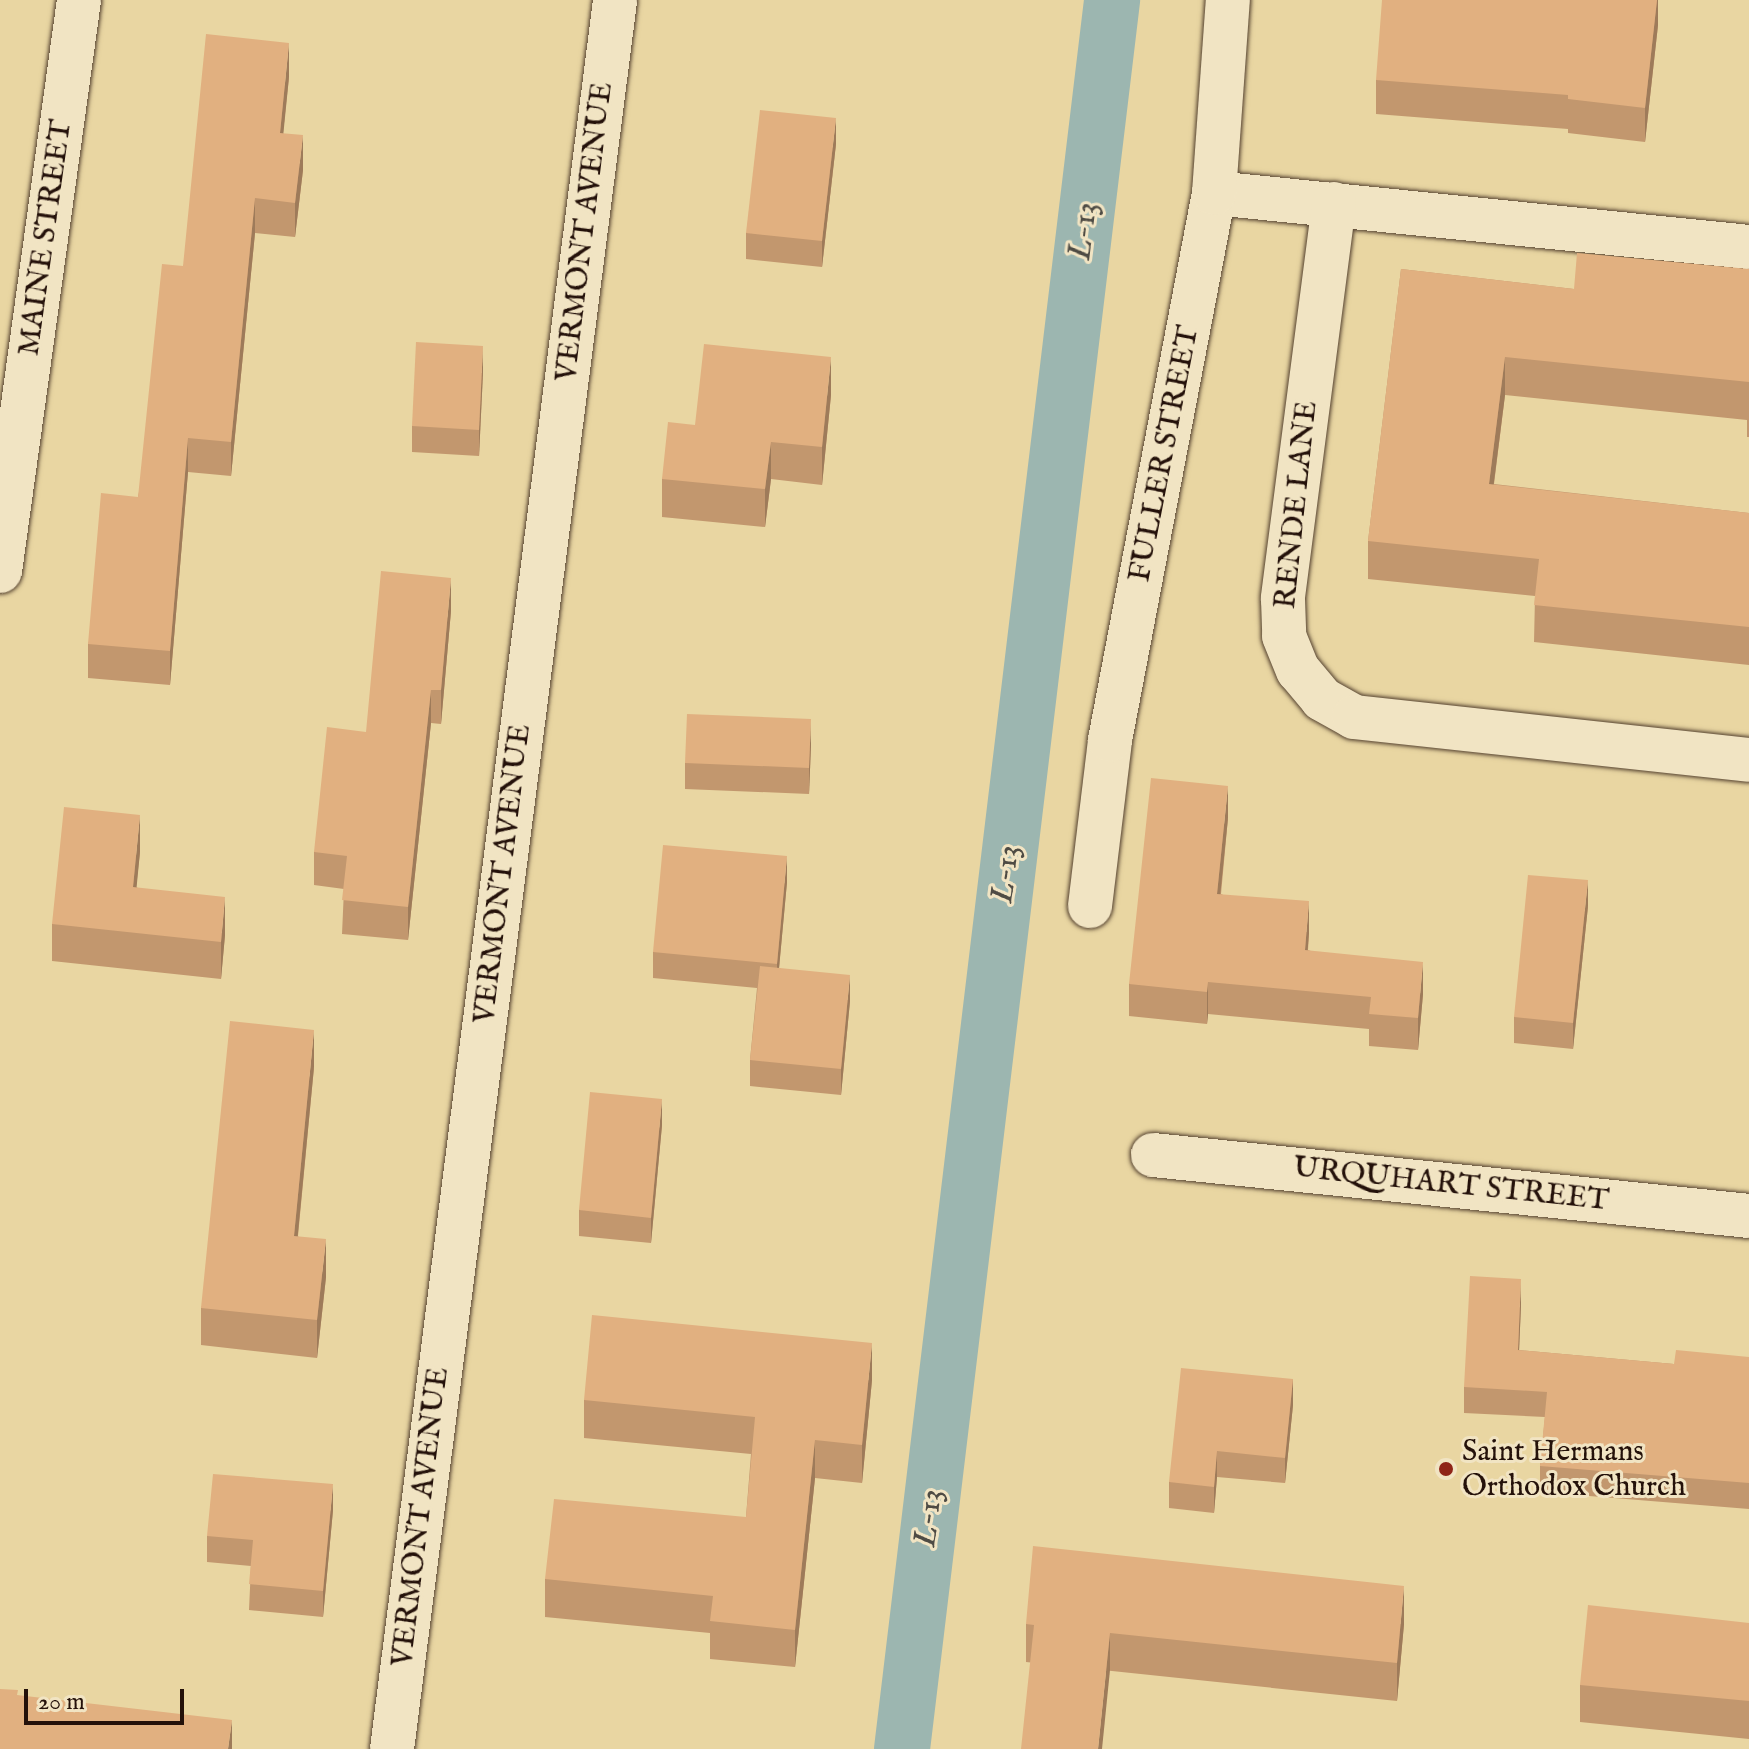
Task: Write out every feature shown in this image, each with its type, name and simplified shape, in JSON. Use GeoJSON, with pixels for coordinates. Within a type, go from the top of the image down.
{"type":"FeatureCollection","features":[{"type":"Feature","properties":{"kind":"street","name":"MAINE STREET"},"geometry":{"type":"LineString","coordinates":[[0,571],[79,0]]}},
{"type":"Feature","properties":{"kind":"street","name":"VERMONT AVENUE"},"geometry":{"type":"LineString","coordinates":[[392,1749],[615,0]]}},
{"type":"Feature","properties":{"kind":"street","name":"FULLER STREET"},"geometry":{"type":"LineString","coordinates":[[1090,906],[1110,740],[1214,193],[1228,0]]}},
{"type":"Feature","properties":{"kind":"street"},"geometry":{"type":"LineString","coordinates":[[1214,193],[1749,247]]}},
{"type":"Feature","properties":{"kind":"street","name":"RENDE LANE"},"geometry":{"type":"LineString","coordinates":[[1334,204],[1283,599],[1284,636],[1298,670],[1322,699],[1354,717],[1749,760]]}},
{"type":"Feature","properties":{"kind":"street","name":"URQUHART STREET"},"geometry":{"type":"LineString","coordinates":[[1153,1155],[1749,1216]]}},
{"type":"Feature","properties":{"kind":"building"},"geometry":{"type":"Polygon","coordinates":[[[1382,0],[1657,0],[1645,108],[1568,99],[1568,95],[1376,80],[1382,0]]]}},
{"type":"Feature","properties":{"kind":"building"},"geometry":{"type":"Polygon","coordinates":[[[206,34],[289,43],[280,133],[303,135],[295,203],[255,198],[231,442],[188,438],[170,651],[88,644],[101,493],[138,497],[162,264],[183,266],[206,34]]]}},
{"type":"Feature","properties":{"kind":"building"},"geometry":{"type":"Polygon","coordinates":[[[760,110],[836,118],[822,241],[746,233],[760,110]]]}},
{"type":"Feature","properties":{"kind":"building"},"geometry":{"type":"Polygon","coordinates":[[[1577,253],[1749,269],[1749,382],[1505,357],[1489,484],[1749,513],[1749,627],[1534,605],[1539,559],[1368,541],[1401,269],[1574,289],[1577,253]]]}},
{"type":"Feature","properties":{"kind":"building"},"geometry":{"type":"Polygon","coordinates":[[[416,342],[483,346],[479,430],[412,426],[416,342]]]}},
{"type":"Feature","properties":{"kind":"building"},"geometry":{"type":"Polygon","coordinates":[[[704,344],[831,357],[822,447],[771,442],[765,489],[662,479],[668,422],[695,425],[704,344]]]}},
{"type":"Feature","properties":{"kind":"building"},"geometry":{"type":"Polygon","coordinates":[[[381,571],[451,578],[441,690],[431,690],[408,907],[342,900],[347,856],[314,852],[327,727],[366,732],[381,571]]]}},
{"type":"Feature","properties":{"kind":"building"},"geometry":{"type":"Polygon","coordinates":[[[687,714],[811,719],[809,768],[685,763],[687,714]]]}},
{"type":"Feature","properties":{"kind":"building"},"geometry":{"type":"Polygon","coordinates":[[[1151,778],[1228,786],[1217,894],[1309,901],[1305,950],[1423,962],[1418,1018],[1369,1014],[1371,997],[1208,982],[1207,992],[1129,984],[1151,778]]]}},
{"type":"Feature","properties":{"kind":"building"},"geometry":{"type":"Polygon","coordinates":[[[64,807],[140,815],[133,887],[225,897],[221,942],[52,924],[64,807]]]}},
{"type":"Feature","properties":{"kind":"building"},"geometry":{"type":"Polygon","coordinates":[[[663,845],[787,856],[777,964],[653,952],[663,845]]]}},
{"type":"Feature","properties":{"kind":"building"},"geometry":{"type":"Polygon","coordinates":[[[1528,875],[1588,880],[1573,1023],[1514,1017],[1528,875]]]}},
{"type":"Feature","properties":{"kind":"building"},"geometry":{"type":"Polygon","coordinates":[[[760,966],[850,975],[841,1069],[750,1060],[760,966]]]}},
{"type":"Feature","properties":{"kind":"building"},"geometry":{"type":"Polygon","coordinates":[[[230,1021],[314,1030],[294,1236],[326,1239],[317,1320],[201,1308],[230,1021]]]}},
{"type":"Feature","properties":{"kind":"building"},"geometry":{"type":"Polygon","coordinates":[[[590,1092],[662,1099],[651,1218],[579,1210],[590,1092]]]}},
{"type":"Feature","properties":{"kind":"building"},"geometry":{"type":"Polygon","coordinates":[[[1470,1276],[1521,1279],[1518,1350],[1674,1364],[1676,1350],[1749,1357],[1749,1483],[1540,1466],[1547,1392],[1464,1387],[1470,1276]]]}},
{"type":"Feature","properties":{"kind":"building"},"geometry":{"type":"Polygon","coordinates":[[[592,1315],[872,1343],[862,1445],[815,1440],[795,1630],[710,1621],[713,1596],[545,1579],[554,1499],[746,1517],[755,1417],[584,1400],[592,1315]]]}},
{"type":"Feature","properties":{"kind":"building"},"geometry":{"type":"Polygon","coordinates":[[[1181,1368],[1293,1379],[1285,1458],[1217,1451],[1214,1487],[1169,1482],[1181,1368]]]}},
{"type":"Feature","properties":{"kind":"building"},"geometry":{"type":"Polygon","coordinates":[[[213,1474],[333,1484],[323,1591],[249,1584],[253,1540],[207,1536],[213,1474]]]}},
{"type":"Feature","properties":{"kind":"building"},"geometry":{"type":"Polygon","coordinates":[[[1033,1546],[1404,1586],[1397,1663],[1110,1633],[1098,1749],[1021,1749],[1034,1625],[1026,1624],[1033,1546]]]}},
{"type":"Feature","properties":{"kind":"building"},"geometry":{"type":"Polygon","coordinates":[[[1588,1605],[1749,1623],[1749,1701],[1580,1685],[1588,1605]]]}},
{"type":"Feature","properties":{"kind":"building"},"geometry":{"type":"Polygon","coordinates":[[[0,1689],[18,1690],[17,1695],[232,1720],[228,1749],[0,1749],[0,1689]]]}},
{"type":"Feature","properties":{"kind":"waterway","name":"L-13"},"geometry":{"type":"LineString","coordinates":[[902,1749],[1112,0]]}},
{"type":"Feature","properties":{"kind":"place","name":"Saint Hermans Orthodox Church"},"geometry":{"type":"Point","coordinates":[1446,1469]}}]}
